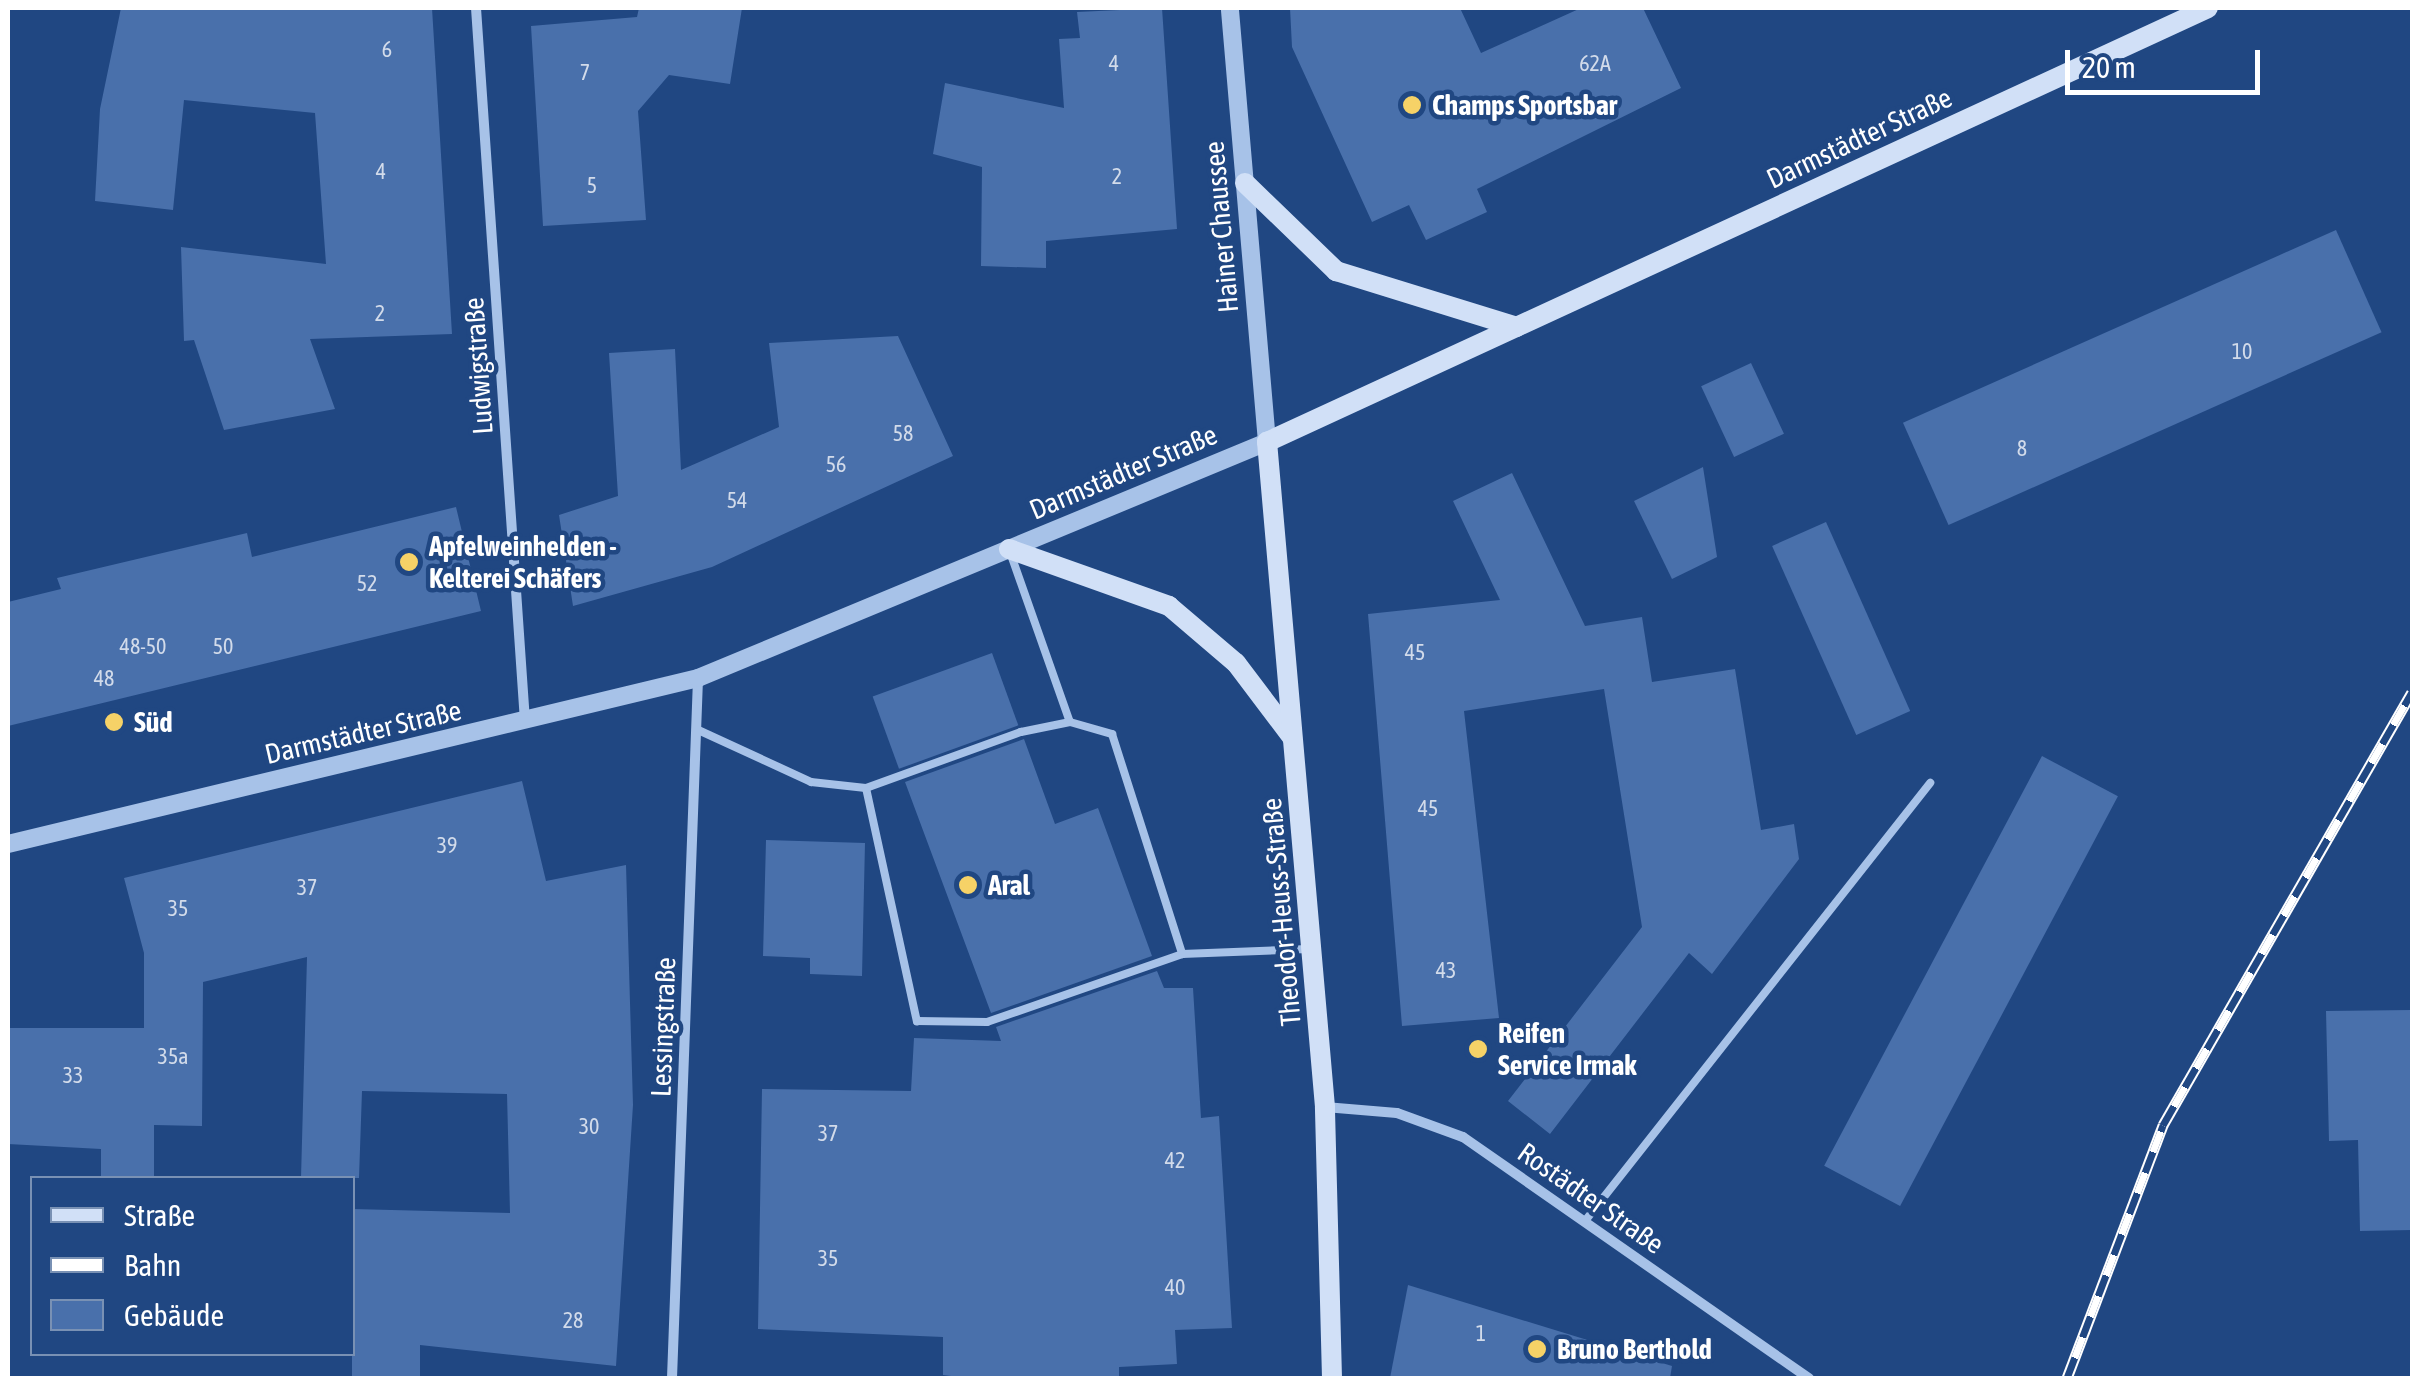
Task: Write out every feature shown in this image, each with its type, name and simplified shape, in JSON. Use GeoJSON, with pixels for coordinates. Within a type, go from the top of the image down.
{"type":"FeatureCollection","features":[{"type":"Feature","properties":{"kind":"main road","name":"Darmstädter Straße"},"geometry":{"type":"LineString","coordinates":[[1267,442],[2208,8]]}},
{"type":"Feature","properties":{"kind":"main road"},"geometry":{"type":"LineString","coordinates":[[1245,183],[1336,272],[1517,326]]}},
{"type":"Feature","properties":{"kind":"main road","name":"Theodor-Heuss-Straße"},"geometry":{"type":"LineString","coordinates":[[1267,442],[1326,1107],[1332,1378]]}},
{"type":"Feature","properties":{"kind":"main road"},"geometry":{"type":"LineString","coordinates":[[1009,549],[1169,606],[1236,663],[1293,738]]}},
{"type":"Feature","properties":{"kind":"street","name":"Ludwigstraße"},"geometry":{"type":"LineString","coordinates":[[476,8],[525,722]]}},
{"type":"Feature","properties":{"kind":"street","name":"Hainer Chaussee"},"geometry":{"type":"LineString","coordinates":[[1230,8],[1267,442]]}},
{"type":"Feature","properties":{"kind":"street","name":"Darmstädter Straße"},"geometry":{"type":"LineString","coordinates":[[8,844],[698,678],[1267,442]]}},
{"type":"Feature","properties":{"kind":"street","name":"Lessingstraße"},"geometry":{"type":"LineString","coordinates":[[672,1378],[698,678]]}},
{"type":"Feature","properties":{"kind":"street","name":"Rostädter Straße"},"geometry":{"type":"LineString","coordinates":[[1326,1107],[1397,1112],[1464,1137],[1810,1378]]}},
{"type":"Feature","properties":{"kind":"lane"},"geometry":{"type":"LineString","coordinates":[[1009,549],[1070,722]]}},
{"type":"Feature","properties":{"kind":"lane"},"geometry":{"type":"LineString","coordinates":[[696,728],[811,782],[866,788],[1070,722],[1112,734],[1182,954]]}},
{"type":"Feature","properties":{"kind":"lane"},"geometry":{"type":"LineString","coordinates":[[1585,1221],[1930,782]]}},
{"type":"Feature","properties":{"kind":"lane"},"geometry":{"type":"LineString","coordinates":[[866,788],[917,1021],[987,1022],[1182,954],[1311,949]]}},
{"type":"Feature","properties":{"kind":"building"},"geometry":{"type":"Polygon","coordinates":[[[121,8],[432,8],[452,334],[310,339],[335,409],[224,430],[194,340],[184,341],[181,247],[326,264],[315,113],[184,100],[173,210],[95,201],[100,109],[121,8]]]}},
{"type":"Feature","properties":{"kind":"building"},"geometry":{"type":"Polygon","coordinates":[[[639,8],[742,8],[730,84],[669,75],[638,111],[646,220],[543,226],[531,26],[637,17],[639,8]]]}},
{"type":"Feature","properties":{"kind":"building"},"geometry":{"type":"Polygon","coordinates":[[[1162,8],[1177,229],[1046,241],[1046,268],[981,266],[982,167],[933,154],[945,83],[1064,108],[1059,39],[1080,38],[1077,12],[1162,8]]]}},
{"type":"Feature","properties":{"kind":"building","name":"Champs Sportsbar"},"geometry":{"type":"Polygon","coordinates":[[[1290,8],[1460,8],[1481,53],[1581,8],[1643,8],[1681,88],[1477,189],[1487,212],[1426,240],[1409,205],[1372,222],[1292,47],[1290,8]]]}},
{"type":"Feature","properties":{"kind":"building"},"geometry":{"type":"Polygon","coordinates":[[[2336,230],[2382,332],[1949,525],[1903,423],[2336,230]]]}},
{"type":"Feature","properties":{"kind":"building"},"geometry":{"type":"Polygon","coordinates":[[[898,336],[953,456],[712,567],[573,606],[559,515],[618,496],[609,353],[675,349],[681,470],[779,427],[769,343],[898,336]]]}},
{"type":"Feature","properties":{"kind":"building"},"geometry":{"type":"Polygon","coordinates":[[[1751,363],[1784,434],[1734,457],[1701,386],[1751,363]]]}},
{"type":"Feature","properties":{"kind":"building"},"geometry":{"type":"Polygon","coordinates":[[[1703,467],[1717,557],[1672,579],[1634,501],[1703,467]]]}},
{"type":"Feature","properties":{"kind":"building"},"geometry":{"type":"Polygon","coordinates":[[[1512,473],[1585,626],[1642,617],[1652,682],[1735,669],[1761,830],[1794,824],[1799,859],[1712,974],[1689,953],[1550,1134],[1508,1101],[1642,927],[1604,689],[1464,711],[1499,1018],[1402,1026],[1368,614],[1500,600],[1453,501],[1512,473]]]}},
{"type":"Feature","properties":{"kind":"building"},"geometry":{"type":"Polygon","coordinates":[[[456,507],[481,611],[8,726],[8,602],[61,589],[57,578],[247,533],[252,557],[456,507]]]}},
{"type":"Feature","properties":{"kind":"building"},"geometry":{"type":"Polygon","coordinates":[[[1826,522],[1910,711],[1856,735],[1772,546],[1826,522]]]}},
{"type":"Feature","properties":{"kind":"building"},"geometry":{"type":"Polygon","coordinates":[[[992,653],[1018,725],[899,769],[873,696],[992,653]]]}},
{"type":"Feature","properties":{"kind":"building"},"geometry":{"type":"Polygon","coordinates":[[[1024,739],[1055,824],[1098,808],[1152,956],[991,1013],[905,782],[1024,739]]]}},
{"type":"Feature","properties":{"kind":"building"},"geometry":{"type":"Polygon","coordinates":[[[2042,756],[2118,796],[1900,1206],[1824,1166],[2042,756]]]}},
{"type":"Feature","properties":{"kind":"building"},"geometry":{"type":"Polygon","coordinates":[[[522,781],[546,881],[626,865],[633,1105],[616,1366],[420,1345],[420,1378],[352,1378],[355,1209],[510,1213],[507,1094],[362,1091],[359,1178],[301,1176],[307,957],[203,982],[202,1126],[154,1125],[154,1176],[101,1176],[101,1149],[8,1144],[8,1028],[144,1028],[144,953],[124,878],[522,781]]]}},
{"type":"Feature","properties":{"kind":"building"},"geometry":{"type":"Polygon","coordinates":[[[766,840],[865,843],[862,976],[810,974],[810,958],[763,956],[766,840]]]}},
{"type":"Feature","properties":{"kind":"building"},"geometry":{"type":"Polygon","coordinates":[[[1157,971],[1164,988],[1193,988],[1201,1118],[1219,1116],[1232,1328],[1175,1330],[1177,1364],[1119,1367],[1119,1378],[943,1375],[943,1337],[758,1329],[762,1089],[911,1091],[914,1038],[1001,1041],[996,1027],[1157,971]]]}},
{"type":"Feature","properties":{"kind":"building"},"geometry":{"type":"Polygon","coordinates":[[[2412,1010],[2412,1230],[2360,1231],[2358,1140],[2329,1141],[2326,1011],[2412,1010]]]}},
{"type":"Feature","properties":{"kind":"building"},"geometry":{"type":"Polygon","coordinates":[[[1408,1285],[1672,1366],[1670,1378],[1390,1378],[1408,1285]]]}},
{"type":"Feature","properties":{"kind":"railway"},"geometry":{"type":"LineString","coordinates":[[2067,1378],[2163,1125],[2412,692]]}},
{"type":"Feature","properties":{"kind":"place","name":"Champs Sportsbar"},"geometry":{"type":"Point","coordinates":[1412,105]}},
{"type":"Feature","properties":{"kind":"place","name":"Apfelweinhelden - Kelterei Schäfers"},"geometry":{"type":"Point","coordinates":[409,562]}},
{"type":"Feature","properties":{"kind":"place","name":"Süd"},"geometry":{"type":"Point","coordinates":[114,722]}},
{"type":"Feature","properties":{"kind":"place","name":"Aral"},"geometry":{"type":"Point","coordinates":[968,885]}},
{"type":"Feature","properties":{"kind":"place","name":"Reifen Service Irmak"},"geometry":{"type":"Point","coordinates":[1478,1049]}},
{"type":"Feature","properties":{"kind":"place","name":"Bruno Berthold"},"geometry":{"type":"Point","coordinates":[1537,1349]}}]}
